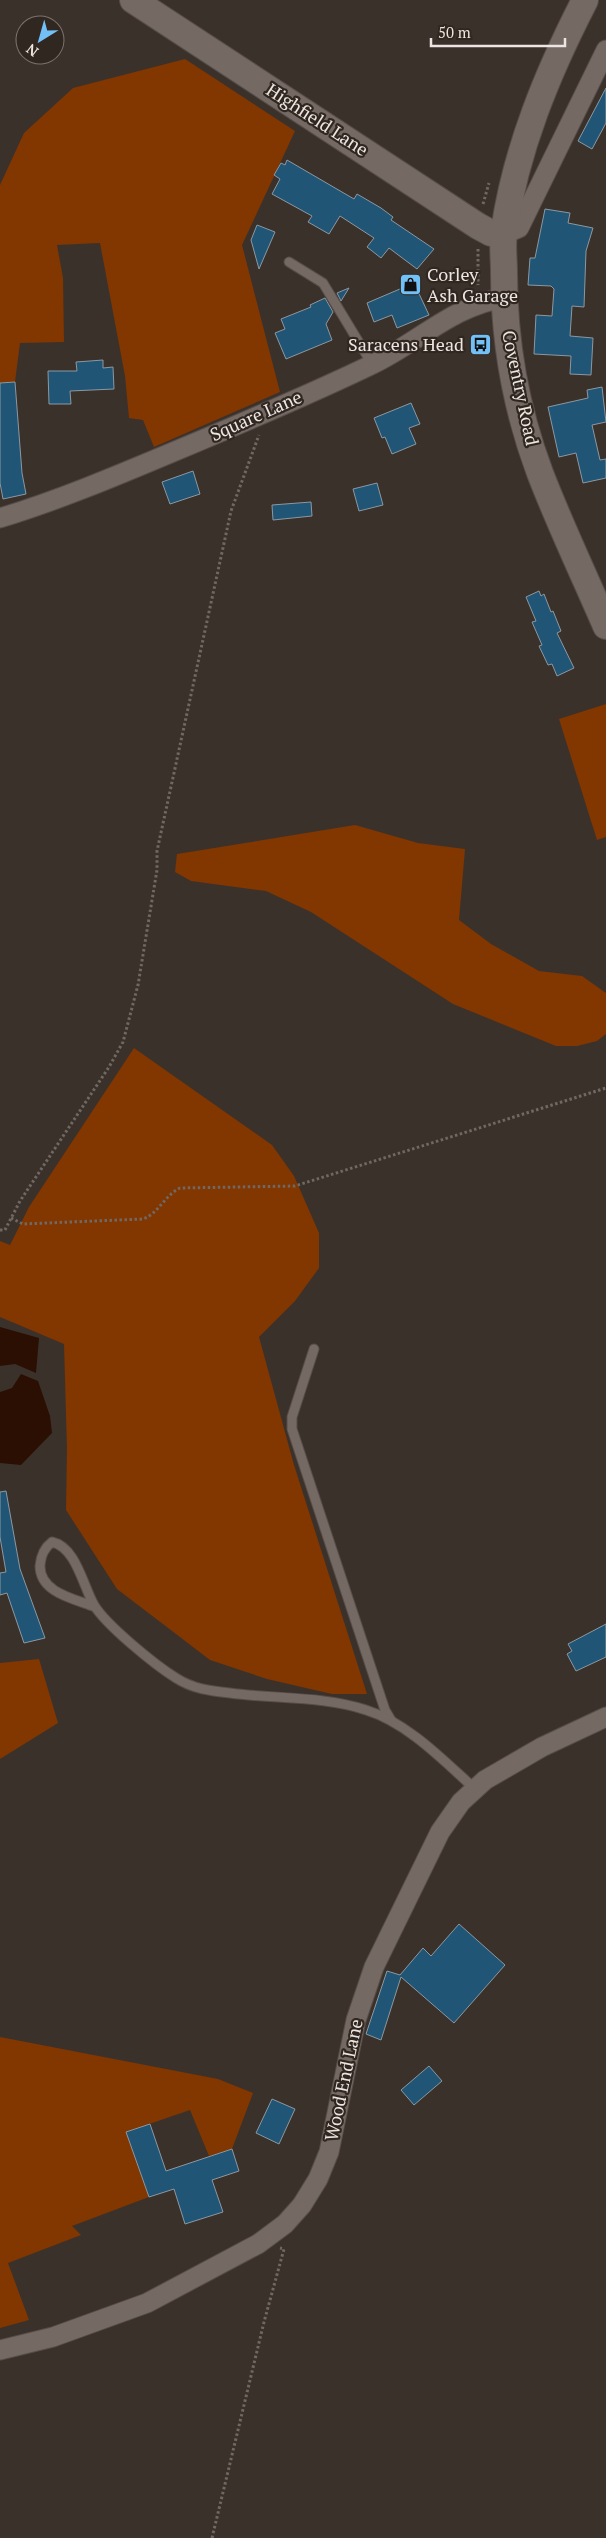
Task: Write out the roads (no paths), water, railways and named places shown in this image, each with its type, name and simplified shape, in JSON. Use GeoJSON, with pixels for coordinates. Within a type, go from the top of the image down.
{"type":"FeatureCollection","features":[{"type":"Feature","properties":{"kind":"main road","name":"Highfield Lane"},"geometry":{"type":"LineString","coordinates":[[133,0],[478,226],[491,233],[504,234]]}},
{"type":"Feature","properties":{"kind":"main road","name":"Coventry Road"},"geometry":{"type":"LineString","coordinates":[[585,0],[544,87],[524,141],[513,182],[504,234],[504,298],[511,367],[524,422],[540,472],[606,626]]}},
{"type":"Feature","properties":{"kind":"street"},"geometry":{"type":"LineString","coordinates":[[504,234],[519,228],[606,50]]}},
{"type":"Feature","properties":{"kind":"street","name":"Square Lane"},"geometry":{"type":"LineString","coordinates":[[0,518],[83,489],[257,417],[372,364],[461,311],[493,299],[504,298]]}},
{"type":"Feature","properties":{"kind":"street","name":"Wood End Lane"},"geometry":{"type":"LineString","coordinates":[[0,2350],[53,2337],[147,2303],[258,2244],[285,2224],[302,2204],[318,2178],[329,2152],[356,2020],[374,1967],[440,1832],[461,1802],[485,1780],[542,1747],[606,1718]]}},
{"type":"Feature","properties":{"kind":"lane"},"geometry":{"type":"LineString","coordinates":[[289,262],[323,283],[372,364]]}},
{"type":"Feature","properties":{"kind":"lane"},"geometry":{"type":"LineString","coordinates":[[314,1349],[292,1417],[292,1430],[385,1710],[391,1720]]}},
{"type":"Feature","properties":{"kind":"lane"},"geometry":{"type":"LineString","coordinates":[[95,1607],[51,1589],[44,1582],[40,1572],[40,1558],[45,1547],[52,1542],[61,1544],[68,1551],[95,1607],[126,1639],[155,1663],[191,1686],[249,1696],[344,1704],[371,1712],[391,1720],[442,1759],[476,1789]]}},
{"type":"Feature","properties":{"kind":"place","name":"Corley Ash Garage"},"geometry":{"type":"Point","coordinates":[411,285]}},
{"type":"Feature","properties":{"kind":"place","name":"Saracens Head"},"geometry":{"type":"Point","coordinates":[480,345]}}]}
